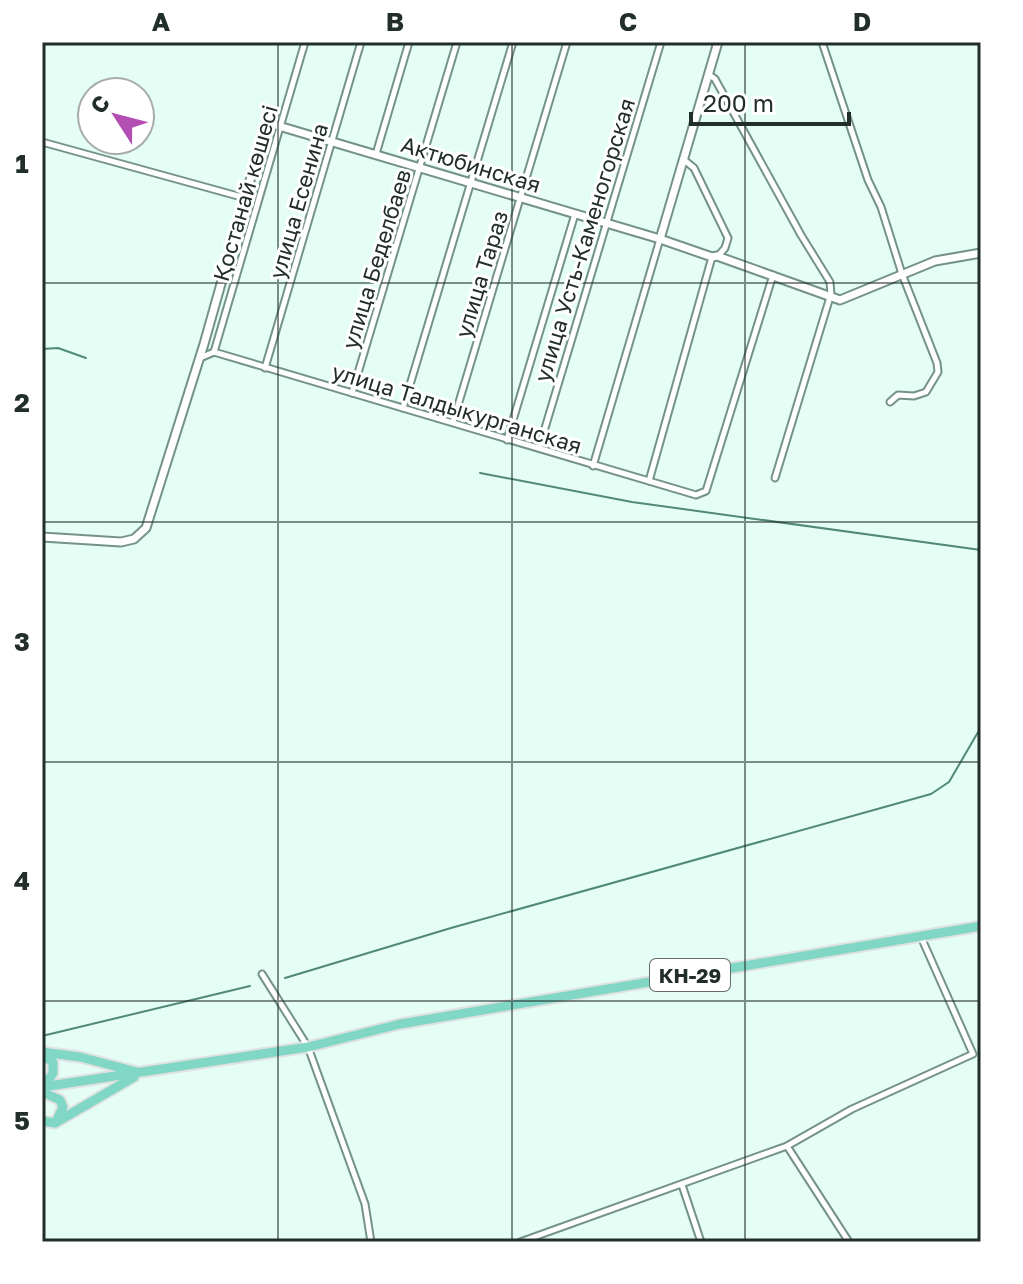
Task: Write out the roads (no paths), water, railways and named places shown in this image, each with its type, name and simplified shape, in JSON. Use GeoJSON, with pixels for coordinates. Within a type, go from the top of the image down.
{"type":"FeatureCollection","features":[{"type":"Feature","properties":{"kind":"main road","name":"КН-29"},"geometry":{"type":"LineString","coordinates":[[42,1087],[308,1047],[400,1024],[981,926]]}},
{"type":"Feature","properties":{"kind":"main road"},"geometry":{"type":"LineString","coordinates":[[42,1053],[80,1057],[141,1073]]}},
{"type":"Feature","properties":{"kind":"main road"},"geometry":{"type":"LineString","coordinates":[[42,1053],[53,1062],[50,1078],[42,1087],[60,1100],[63,1107],[55,1123]]}},
{"type":"Feature","properties":{"kind":"main road"},"geometry":{"type":"LineString","coordinates":[[42,1121],[55,1123],[141,1073]]}},
{"type":"Feature","properties":{"kind":"street","name":"Қостанай көшесі"},"geometry":{"type":"LineString","coordinates":[[214,352],[305,42]]}},
{"type":"Feature","properties":{"kind":"street","name":"улица Есенина"},"geometry":{"type":"LineString","coordinates":[[265,368],[361,42]]}},
{"type":"Feature","properties":{"kind":"street"},"geometry":{"type":"LineString","coordinates":[[376,154],[409,42]]}},
{"type":"Feature","properties":{"kind":"street","name":"улица Беделбаев"},"geometry":{"type":"LineString","coordinates":[[352,393],[457,42]]}},
{"type":"Feature","properties":{"kind":"street"},"geometry":{"type":"LineString","coordinates":[[403,408],[513,42]]}},
{"type":"Feature","properties":{"kind":"street","name":"улица Тараз"},"geometry":{"type":"LineString","coordinates":[[453,422],[567,42]]}},
{"type":"Feature","properties":{"kind":"street","name":"улица Усть-Каменогорская"},"geometry":{"type":"LineString","coordinates":[[539,448],[661,42]]}},
{"type":"Feature","properties":{"kind":"street"},"geometry":{"type":"LineString","coordinates":[[593,466],[718,42]]}},
{"type":"Feature","properties":{"kind":"street"},"geometry":{"type":"LineString","coordinates":[[822,42],[938,372],[926,392],[914,396],[898,395],[890,402]]}},
{"type":"Feature","properties":{"kind":"street"},"geometry":{"type":"LineString","coordinates":[[708,74],[715,79],[830,282],[831,296],[775,478]]}},
{"type":"Feature","properties":{"kind":"street","name":"Актюбинская"},"geometry":{"type":"LineString","coordinates":[[245,198],[264,131],[272,124],[660,239],[831,296]]}},
{"type":"Feature","properties":{"kind":"street"},"geometry":{"type":"LineString","coordinates":[[42,142],[245,198],[146,528],[134,539],[121,542],[42,537]]}},
{"type":"Feature","properties":{"kind":"street"},"geometry":{"type":"LineString","coordinates":[[649,481],[714,257],[725,248],[728,238],[694,168],[683,159]]}},
{"type":"Feature","properties":{"kind":"street"},"geometry":{"type":"LineString","coordinates":[[507,440],[575,214]]}},
{"type":"Feature","properties":{"kind":"street"},"geometry":{"type":"LineString","coordinates":[[831,296],[840,300],[935,261],[981,253]]}},
{"type":"Feature","properties":{"kind":"street","name":"улица Талдыкурганская"},"geometry":{"type":"LineString","coordinates":[[214,352],[696,495],[706,491],[773,275]]}},
{"type":"Feature","properties":{"kind":"street"},"geometry":{"type":"LineString","coordinates":[[199,359],[214,352]]}},
{"type":"Feature","properties":{"kind":"street"},"geometry":{"type":"LineString","coordinates":[[520,1242],[787,1146],[852,1109],[973,1054],[921,936]]}},
{"type":"Feature","properties":{"kind":"street"},"geometry":{"type":"LineString","coordinates":[[262,974],[308,1047],[365,1204],[371,1242]]}},
{"type":"Feature","properties":{"kind":"street"},"geometry":{"type":"LineString","coordinates":[[787,1146],[849,1242]]}},
{"type":"Feature","properties":{"kind":"street"},"geometry":{"type":"LineString","coordinates":[[682,1185],[701,1242]]}},
{"type":"Feature","properties":{"kind":"waterway"},"geometry":{"type":"LineString","coordinates":[[42,349],[58,348],[86,358]]}},
{"type":"Feature","properties":{"kind":"waterway"},"geometry":{"type":"LineString","coordinates":[[480,473],[632,502],[981,550]]}},
{"type":"Feature","properties":{"kind":"waterway"},"geometry":{"type":"LineString","coordinates":[[285,978],[451,928],[931,794],[949,782],[981,727]]}},
{"type":"Feature","properties":{"kind":"waterway"},"geometry":{"type":"LineString","coordinates":[[42,1036],[250,986]]}}]}
